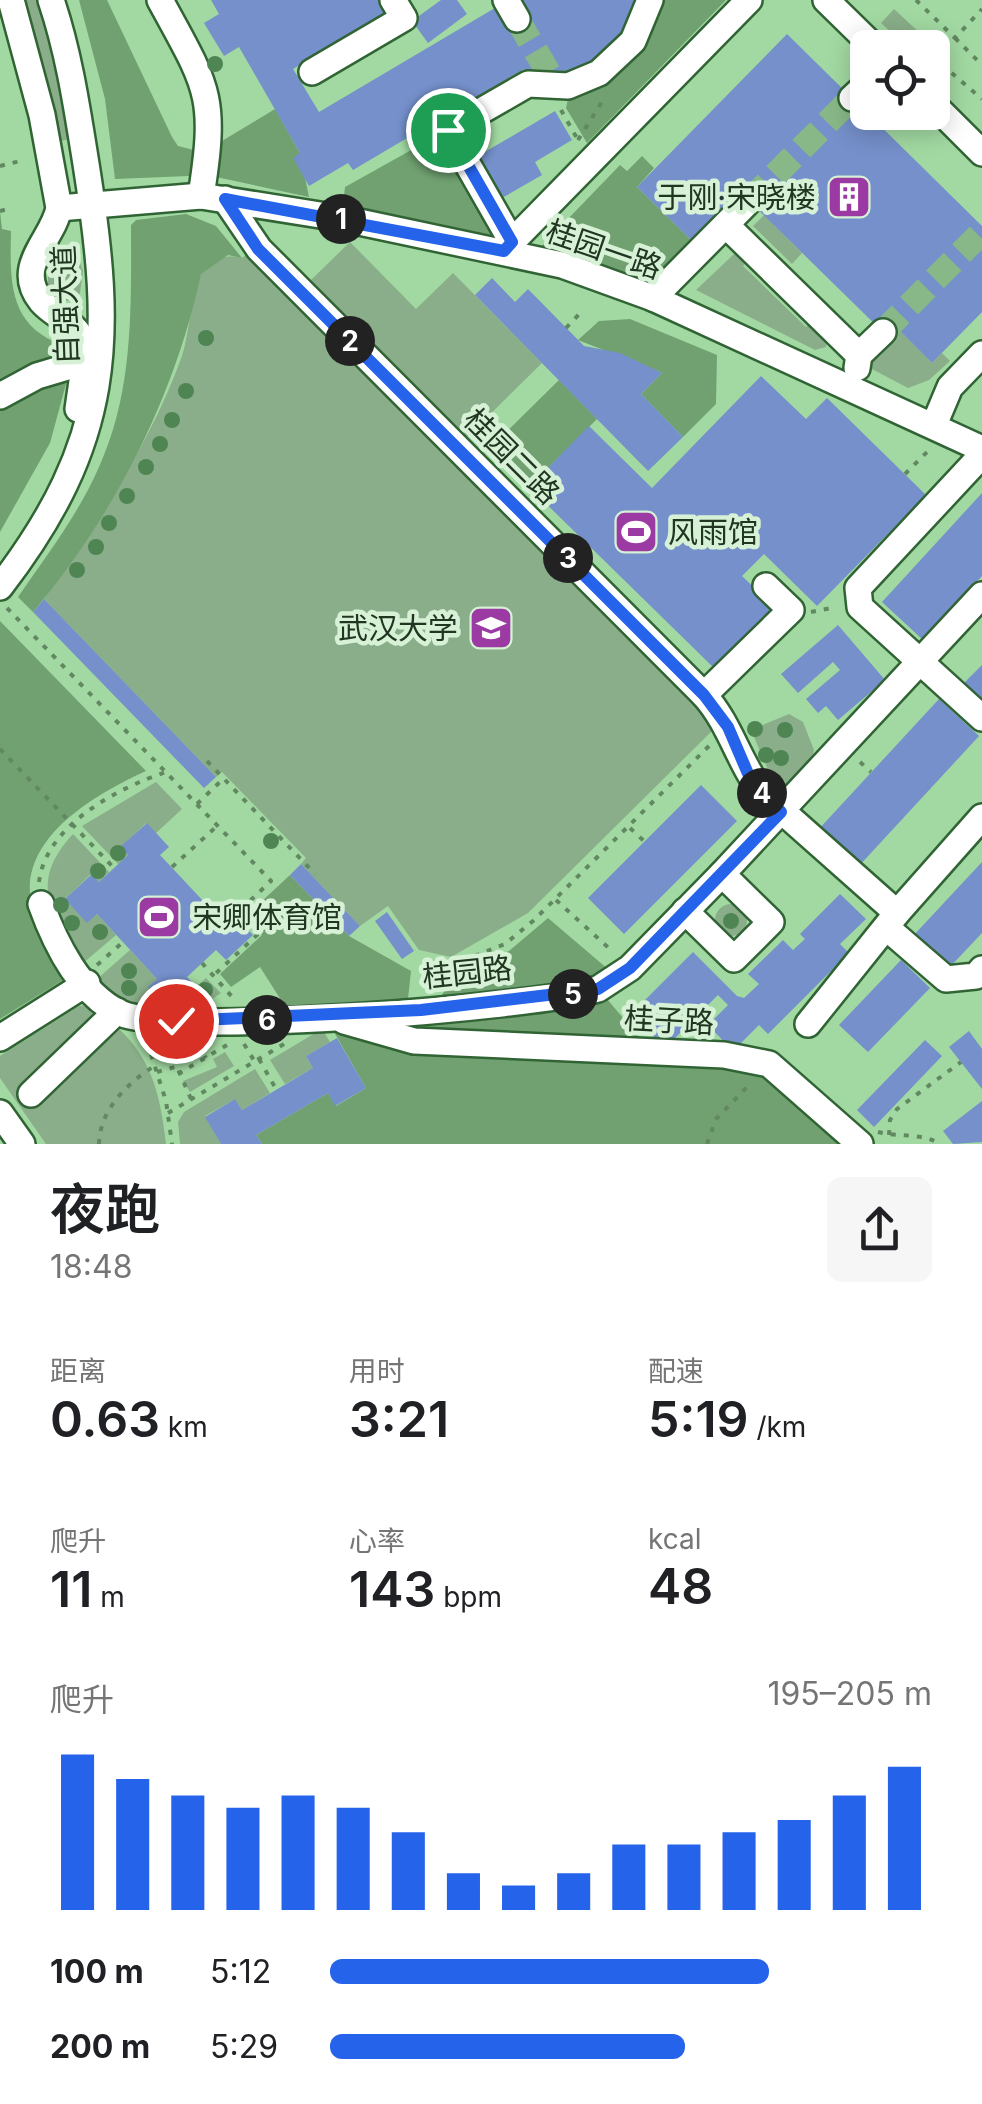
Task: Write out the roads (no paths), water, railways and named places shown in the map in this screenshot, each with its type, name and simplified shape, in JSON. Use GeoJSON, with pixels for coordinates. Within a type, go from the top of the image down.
{"type":"FeatureCollection","features":[{"type":"Feature","properties":{"kind":"street","name":"自强大道"},"geometry":{"type":"LineString","coordinates":[[0,559],[31,514],[65,449],[78,409],[84,362],[76,328],[42,303],[32,278],[32,260],[56,222],[59,208],[38,100],[11,0]]}},
{"type":"Feature","properties":{"kind":"street","name":"自强大道"},"geometry":{"type":"LineString","coordinates":[[2,596],[70,477],[99,390],[104,318],[93,202],[72,75],[52,0]]}},
{"type":"Feature","properties":{"kind":"street"},"geometry":{"type":"LineString","coordinates":[[160,0],[197,68],[211,110],[213,198]]}},
{"type":"Feature","properties":{"kind":"street"},"geometry":{"type":"LineString","coordinates":[[312,72],[404,18],[394,0]]}},
{"type":"Feature","properties":{"kind":"street"},"geometry":{"type":"LineString","coordinates":[[650,0],[633,41],[610,66],[589,79],[553,85],[528,84],[448,130],[508,246],[749,0]]}},
{"type":"Feature","properties":{"kind":"street"},"geometry":{"type":"LineString","coordinates":[[826,0],[857,30]]}},
{"type":"Feature","properties":{"kind":"street"},"geometry":{"type":"LineString","coordinates":[[950,121],[982,152]]}},
{"type":"Feature","properties":{"kind":"street","name":"桂园一路"},"geometry":{"type":"LineString","coordinates":[[59,208],[93,202],[213,198],[508,246],[653,298],[853,388],[982,452]]}},
{"type":"Feature","properties":{"kind":"street","name":"桂园二路"},"geometry":{"type":"LineString","coordinates":[[213,198],[258,249],[704,695],[728,727],[749,776],[946,978],[976,976],[982,970]]}},
{"type":"Feature","properties":{"kind":"street"},"geometry":{"type":"LineString","coordinates":[[653,298],[750,201]]}},
{"type":"Feature","properties":{"kind":"street"},"geometry":{"type":"LineString","coordinates":[[726,225],[859,355]]}},
{"type":"Feature","properties":{"kind":"street"},"geometry":{"type":"LineString","coordinates":[[853,388],[859,355],[883,332]]}},
{"type":"Feature","properties":{"kind":"street"},"geometry":{"type":"LineString","coordinates":[[940,429],[950,388],[982,354]]}},
{"type":"Feature","properties":{"kind":"street"},"geometry":{"type":"LineString","coordinates":[[0,396],[37,376],[84,362]]}},
{"type":"Feature","properties":{"kind":"street"},"geometry":{"type":"LineString","coordinates":[[982,452],[858,588],[860,607],[982,718]]}},
{"type":"Feature","properties":{"kind":"street"},"geometry":{"type":"LineString","coordinates":[[704,695],[791,610],[766,586]]}},
{"type":"Feature","properties":{"kind":"street","name":"桂园路"},"geometry":{"type":"LineString","coordinates":[[128,1014],[189,1021],[328,1016],[569,995],[607,985],[630,968],[722,874],[982,596]]}},
{"type":"Feature","properties":{"kind":"street"},"geometry":{"type":"LineString","coordinates":[[808,1024],[982,818]]}},
{"type":"Feature","properties":{"kind":"street"},"geometry":{"type":"LineString","coordinates":[[685,912],[734,960],[759,949],[771,922],[722,874]]}},
{"type":"Feature","properties":{"kind":"street"},"geometry":{"type":"LineString","coordinates":[[31,1094],[128,1014],[85,981],[56,943],[41,904]]}},
{"type":"Feature","properties":{"kind":"street"},"geometry":{"type":"LineString","coordinates":[[0,1038],[85,981]]}},
{"type":"Feature","properties":{"kind":"street","name":"桂子路"},"geometry":{"type":"LineString","coordinates":[[328,1016],[414,1041],[724,1055],[769,1064],[853,1138]]}},
{"type":"Feature","properties":{"kind":"street"},"geometry":{"type":"LineString","coordinates":[[0,1112],[22,1144]]}},
{"type":"Feature","properties":{"kind":"tunnel"},"geometry":{"type":"LineString","coordinates":[[517,19],[554,82]]}},
{"type":"Feature","properties":{"kind":"tunnel"},"geometry":{"type":"LineString","coordinates":[[749,201],[850,100]]}},
{"type":"Feature","properties":{"kind":"tunnel"},"geometry":{"type":"LineString","coordinates":[[883,332],[982,232]]}},
{"type":"Feature","properties":{"kind":"place","name":"于刚·宋晓楼"},"geometry":{"type":"Point","coordinates":[849,197]}},
{"type":"Feature","properties":{"kind":"place","name":"风雨馆"},"geometry":{"type":"Point","coordinates":[636,532]}},
{"type":"Feature","properties":{"kind":"place","name":"武汉大学"},"geometry":{"type":"Point","coordinates":[491,628]}},
{"type":"Feature","properties":{"kind":"place","name":"宋卿体育馆"},"geometry":{"type":"Point","coordinates":[159,917]}}]}
